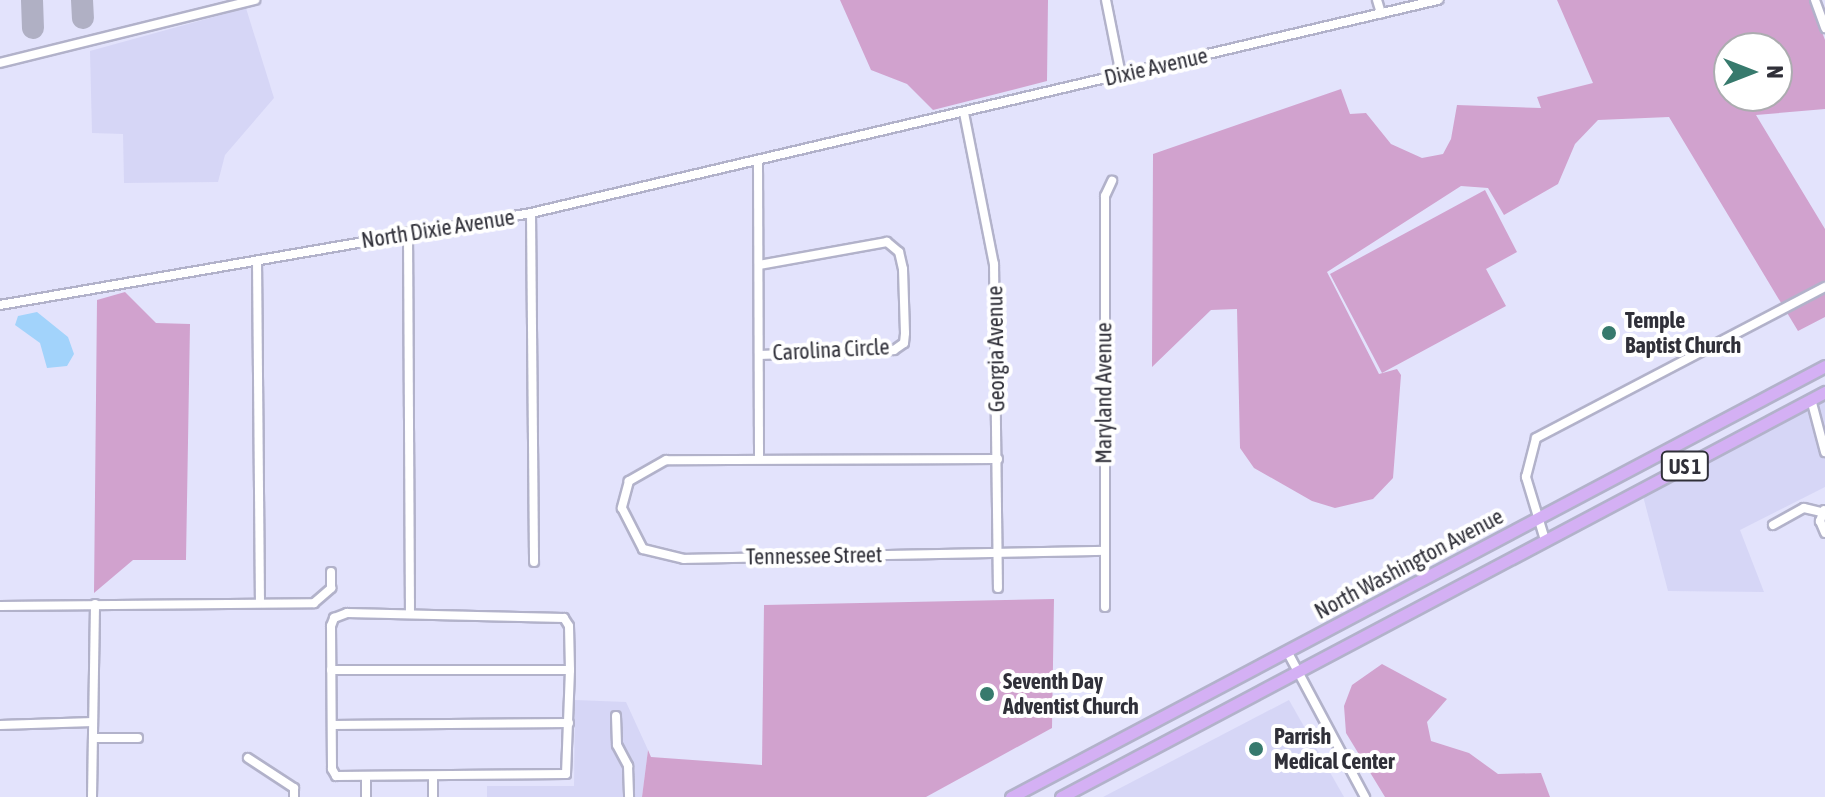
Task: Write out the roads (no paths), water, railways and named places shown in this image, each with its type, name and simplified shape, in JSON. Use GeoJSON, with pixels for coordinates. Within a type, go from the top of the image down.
{"type":"FeatureCollection","features":[{"type":"Feature","properties":{"kind":"main road","name":"North Washington Avenue"},"geometry":{"type":"LineString","coordinates":[[1011,797],[1825,366]]}},
{"type":"Feature","properties":{"kind":"main road","name":"North Washington Avenue"},"geometry":{"type":"LineString","coordinates":[[1061,797],[1825,392]]}},
{"type":"Feature","properties":{"kind":"street"},"geometry":{"type":"LineString","coordinates":[[0,63],[255,0]]}},
{"type":"Feature","properties":{"kind":"street"},"geometry":{"type":"LineString","coordinates":[[1106,0],[1121,75]]}},
{"type":"Feature","properties":{"kind":"street"},"geometry":{"type":"LineString","coordinates":[[1377,0],[1381,13]]}},
{"type":"Feature","properties":{"kind":"street","name":"Dixie Avenue"},"geometry":{"type":"LineString","coordinates":[[873,133],[1438,0]]}},
{"type":"Feature","properties":{"kind":"street"},"geometry":{"type":"LineString","coordinates":[[1815,0],[1825,28]]}},
{"type":"Feature","properties":{"kind":"street","name":"Georgia Avenue"},"geometry":{"type":"LineString","coordinates":[[964,113],[994,264],[998,588]]}},
{"type":"Feature","properties":{"kind":"street","name":"North Dixie Avenue"},"geometry":{"type":"LineString","coordinates":[[0,305],[531,213],[758,163],[873,133]]}},
{"type":"Feature","properties":{"kind":"street"},"geometry":{"type":"LineString","coordinates":[[758,163],[759,458],[998,459]]}},
{"type":"Feature","properties":{"kind":"street","name":"Maryland Avenue"},"geometry":{"type":"LineString","coordinates":[[1105,607],[1105,196],[1112,181]]}},
{"type":"Feature","properties":{"kind":"street"},"geometry":{"type":"LineString","coordinates":[[531,213],[534,562]]}},
{"type":"Feature","properties":{"kind":"street"},"geometry":{"type":"LineString","coordinates":[[408,232],[410,614]]}},
{"type":"Feature","properties":{"kind":"street","name":"Carolina Circle"},"geometry":{"type":"LineString","coordinates":[[759,265],[887,242],[899,252],[903,269],[905,333],[904,343],[894,350],[759,355]]}},
{"type":"Feature","properties":{"kind":"street"},"geometry":{"type":"LineString","coordinates":[[257,261],[260,603]]}},
{"type":"Feature","properties":{"kind":"street"},"geometry":{"type":"LineString","coordinates":[[1545,540],[1526,477],[1536,438],[1825,287]]}},
{"type":"Feature","properties":{"kind":"street"},"geometry":{"type":"LineString","coordinates":[[1811,399],[1825,452]]}},
{"type":"Feature","properties":{"kind":"street","name":"Tennessee Street"},"geometry":{"type":"LineString","coordinates":[[759,458],[666,460],[629,481],[622,508],[643,549],[660,556],[1104,551]]}},
{"type":"Feature","properties":{"kind":"street"},"geometry":{"type":"LineString","coordinates":[[1773,525],[1804,508],[1824,511],[1825,533]]}},
{"type":"Feature","properties":{"kind":"street"},"geometry":{"type":"LineString","coordinates":[[0,606],[319,603],[331,588],[331,572]]}},
{"type":"Feature","properties":{"kind":"street"},"geometry":{"type":"LineString","coordinates":[[92,797],[95,604]]}},
{"type":"Feature","properties":{"kind":"street"},"geometry":{"type":"LineString","coordinates":[[410,614],[564,618],[569,626],[570,670],[566,774],[336,776],[331,670],[334,618],[410,614]]}},
{"type":"Feature","properties":{"kind":"street"},"geometry":{"type":"LineString","coordinates":[[1287,651],[1365,797]]}},
{"type":"Feature","properties":{"kind":"street"},"geometry":{"type":"LineString","coordinates":[[331,670],[570,670]]}},
{"type":"Feature","properties":{"kind":"street"},"geometry":{"type":"LineString","coordinates":[[616,716],[617,745],[628,766],[629,797]]}},
{"type":"Feature","properties":{"kind":"street"},"geometry":{"type":"LineString","coordinates":[[0,725],[93,722]]}},
{"type":"Feature","properties":{"kind":"street"},"geometry":{"type":"LineString","coordinates":[[332,725],[569,723]]}},
{"type":"Feature","properties":{"kind":"street"},"geometry":{"type":"LineString","coordinates":[[93,738],[138,738]]}},
{"type":"Feature","properties":{"kind":"street"},"geometry":{"type":"LineString","coordinates":[[248,758],[294,788],[294,797]]}},
{"type":"Feature","properties":{"kind":"street"},"geometry":{"type":"LineString","coordinates":[[433,777],[433,797]]}},
{"type":"Feature","properties":{"kind":"street"},"geometry":{"type":"LineString","coordinates":[[366,778],[366,797]]}},
{"type":"Feature","properties":{"kind":"place","name":"Temple Baptist Church"},"geometry":{"type":"Point","coordinates":[1609,333]}},
{"type":"Feature","properties":{"kind":"place","name":"Seventh Day Adventist Church"},"geometry":{"type":"Point","coordinates":[987,694]}},
{"type":"Feature","properties":{"kind":"place","name":"Parrish Medical Center"},"geometry":{"type":"Point","coordinates":[1256,749]}}]}
